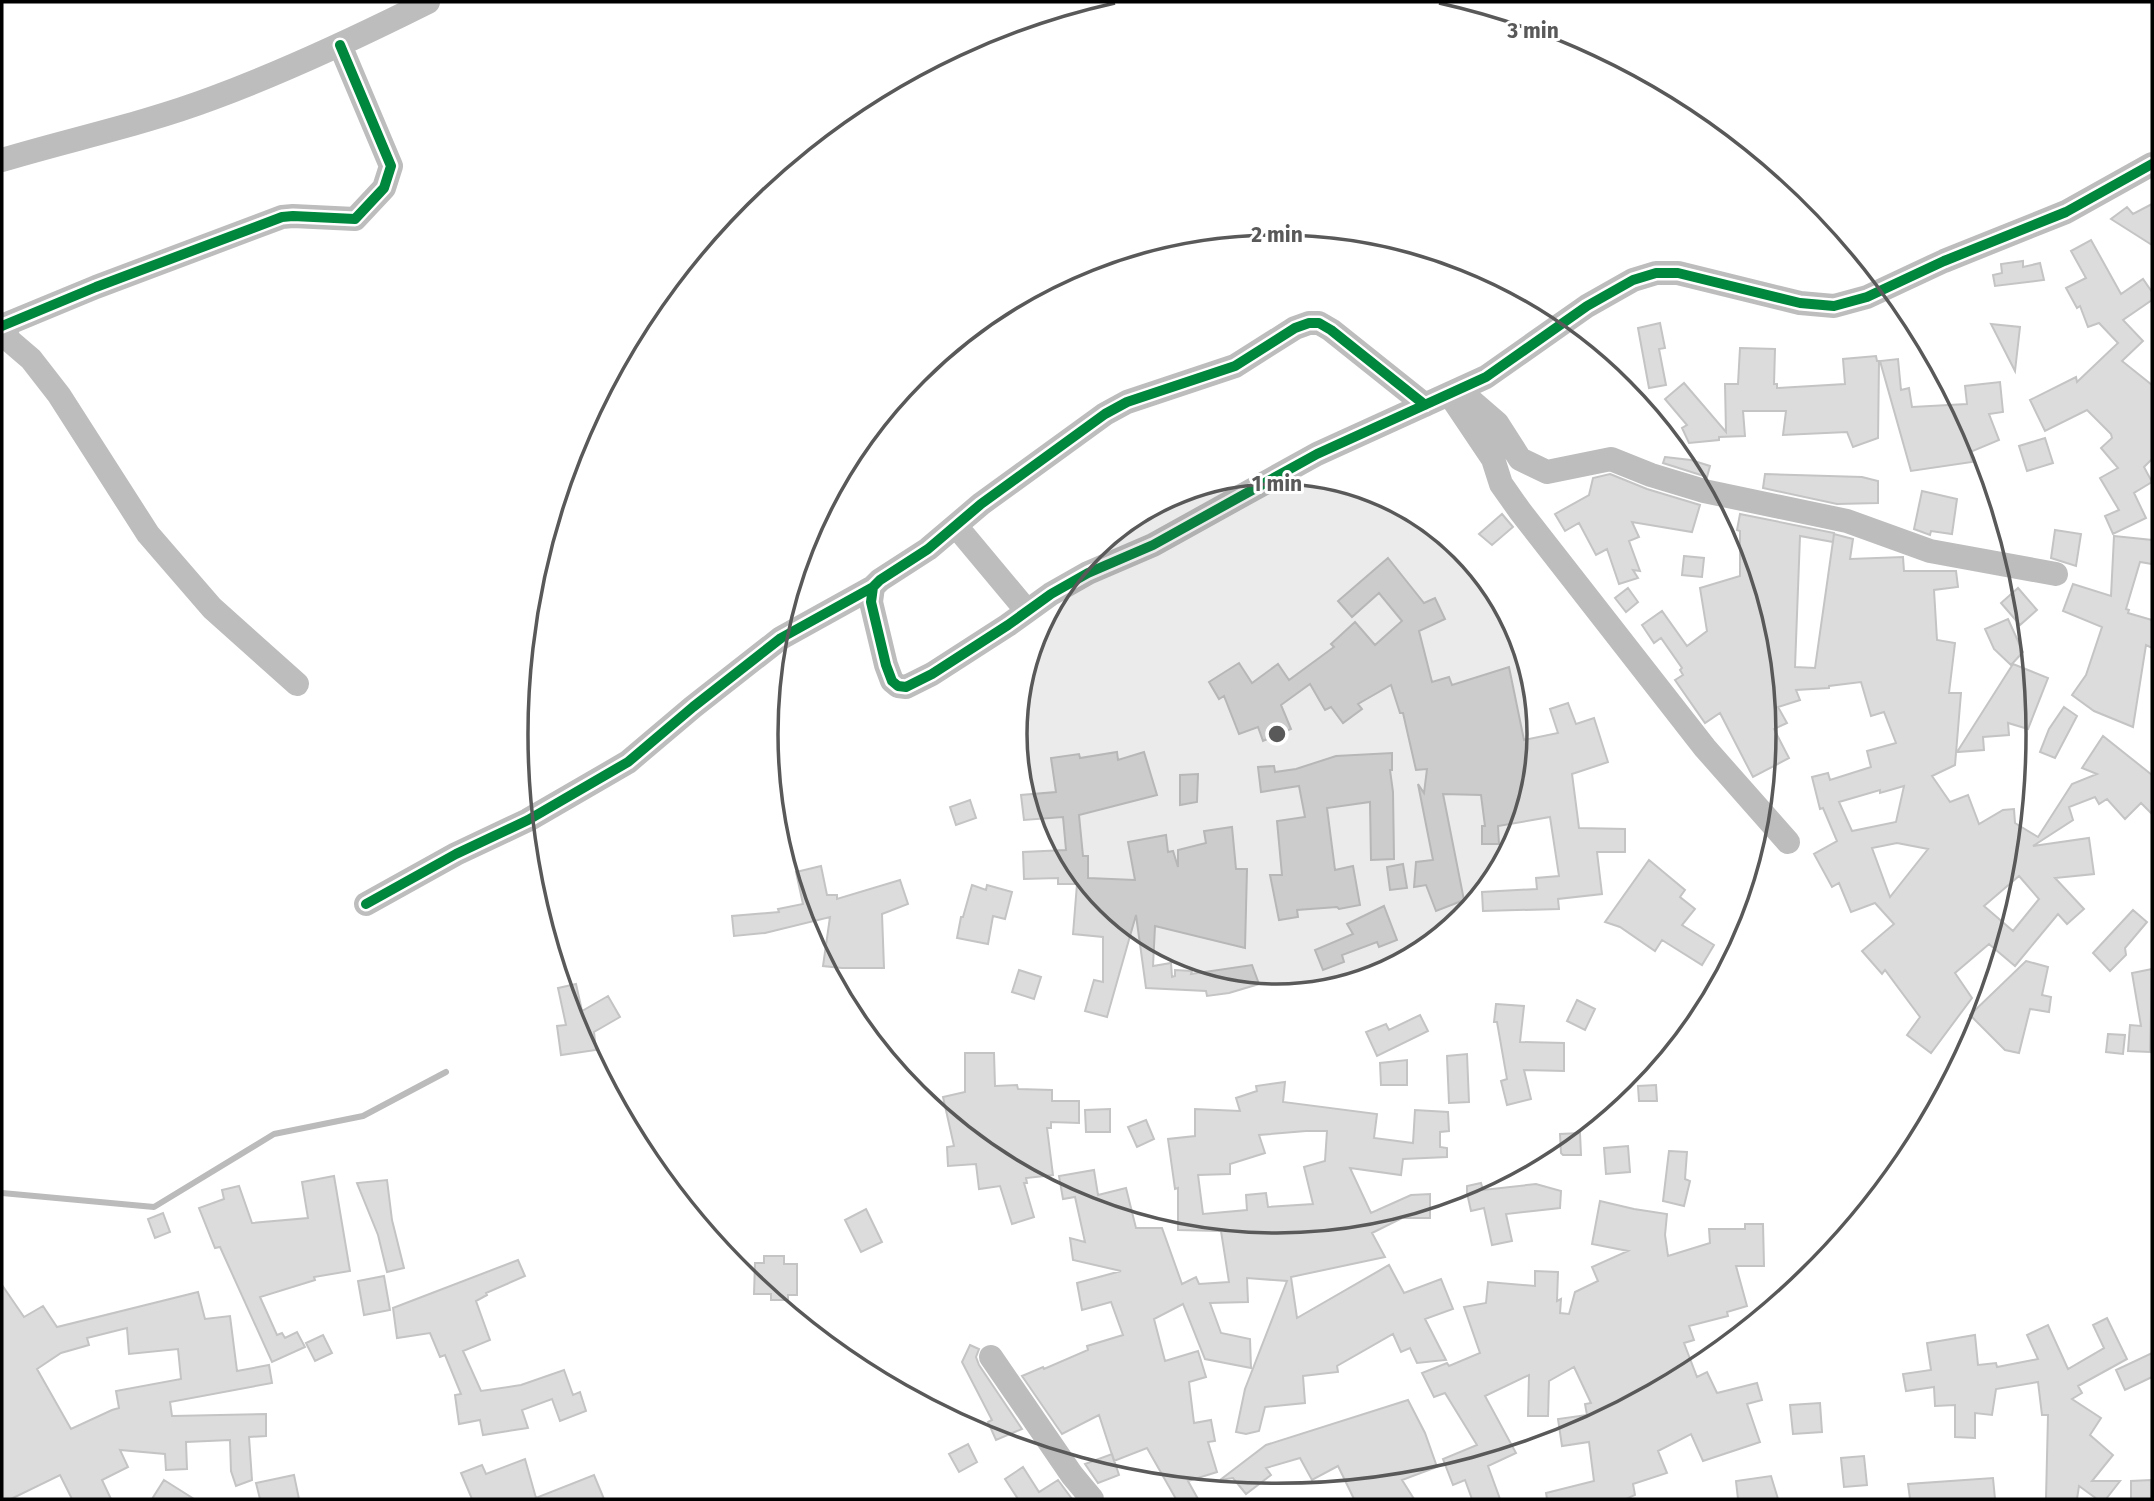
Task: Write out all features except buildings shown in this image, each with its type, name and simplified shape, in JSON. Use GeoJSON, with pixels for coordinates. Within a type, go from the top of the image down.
{"type":"FeatureCollection","features":[{"type":"Feature","properties":{"kind":"street"},"geometry":{"type":"LineString","coordinates":[[2,160],[213,98],[340,45],[428,2]]}},
{"type":"Feature","properties":{"kind":"street"},"geometry":{"type":"LineString","coordinates":[[297,684],[212,608],[148,534],[59,395],[31,359],[10,341],[2,327],[96,287],[282,218],[293,216],[355,219],[384,188],[391,166],[340,45]]}},
{"type":"Feature","properties":{"kind":"street"},"geometry":{"type":"LineString","coordinates":[[873,587],[871,602],[886,665],[892,681],[898,686],[906,687],[932,674],[1051,594],[1088,573],[1153,545],[1317,454],[1486,377],[1587,306],[1633,280],[1656,273],[1678,274],[1800,303],[1834,306],[1867,297],[1944,261],[2066,212],[2152,164]]}},
{"type":"Feature","properties":{"kind":"street"},"geometry":{"type":"LineString","coordinates":[[366,904],[456,854],[528,820],[628,762],[781,638],[873,587],[929,549],[981,504],[1105,414],[1127,402],[1235,366],[1295,328],[1319,323],[1425,405]]}},
{"type":"Feature","properties":{"kind":"street"},"geometry":{"type":"LineString","coordinates":[[1455,393],[1497,423],[1520,459],[1547,472],[1611,459],[1651,475],[1704,491],[1847,521],[1930,551],[2056,574]]}},
{"type":"Feature","properties":{"kind":"street"},"geometry":{"type":"LineString","coordinates":[[1455,393],[1493,459],[1501,484],[1520,511],[1705,748],[1788,842]]}},
{"type":"Feature","properties":{"kind":"street"},"geometry":{"type":"LineString","coordinates":[[956,526],[1027,611]]}},
{"type":"Feature","properties":{"kind":"street"},"geometry":{"type":"LineString","coordinates":[[991,1357],[1072,1475],[1092,1499]]}},
{"type":"Feature","properties":{"kind":"waterway"},"geometry":{"type":"LineString","coordinates":[[2,1193],[154,1207],[274,1134],[363,1116],[446,1072]]}},
{"type":"Feature","properties":{"kind":"cycle path"},"geometry":{"type":"LineString","coordinates":[[2,326],[96,287],[282,217],[355,219],[384,188],[391,166],[340,45]]}},
{"type":"Feature","properties":{"kind":"cycle path"},"geometry":{"type":"LineString","coordinates":[[1425,405],[1331,330],[1319,323],[1295,328],[1235,366],[1127,402],[1105,414],[981,504],[928,549],[873,587],[871,602],[892,681],[898,686],[906,687],[932,674],[1051,594],[1088,573],[1153,545],[1317,454],[1486,377],[1587,306],[1633,280],[1656,273],[1678,273],[1800,303],[1834,306],[1867,297],[1944,261],[2066,212],[2152,164]]}},
{"type":"Feature","properties":{"kind":"cycle path"},"geometry":{"type":"LineString","coordinates":[[366,904],[456,854],[528,820],[628,762],[781,638],[873,587]]}}]}
